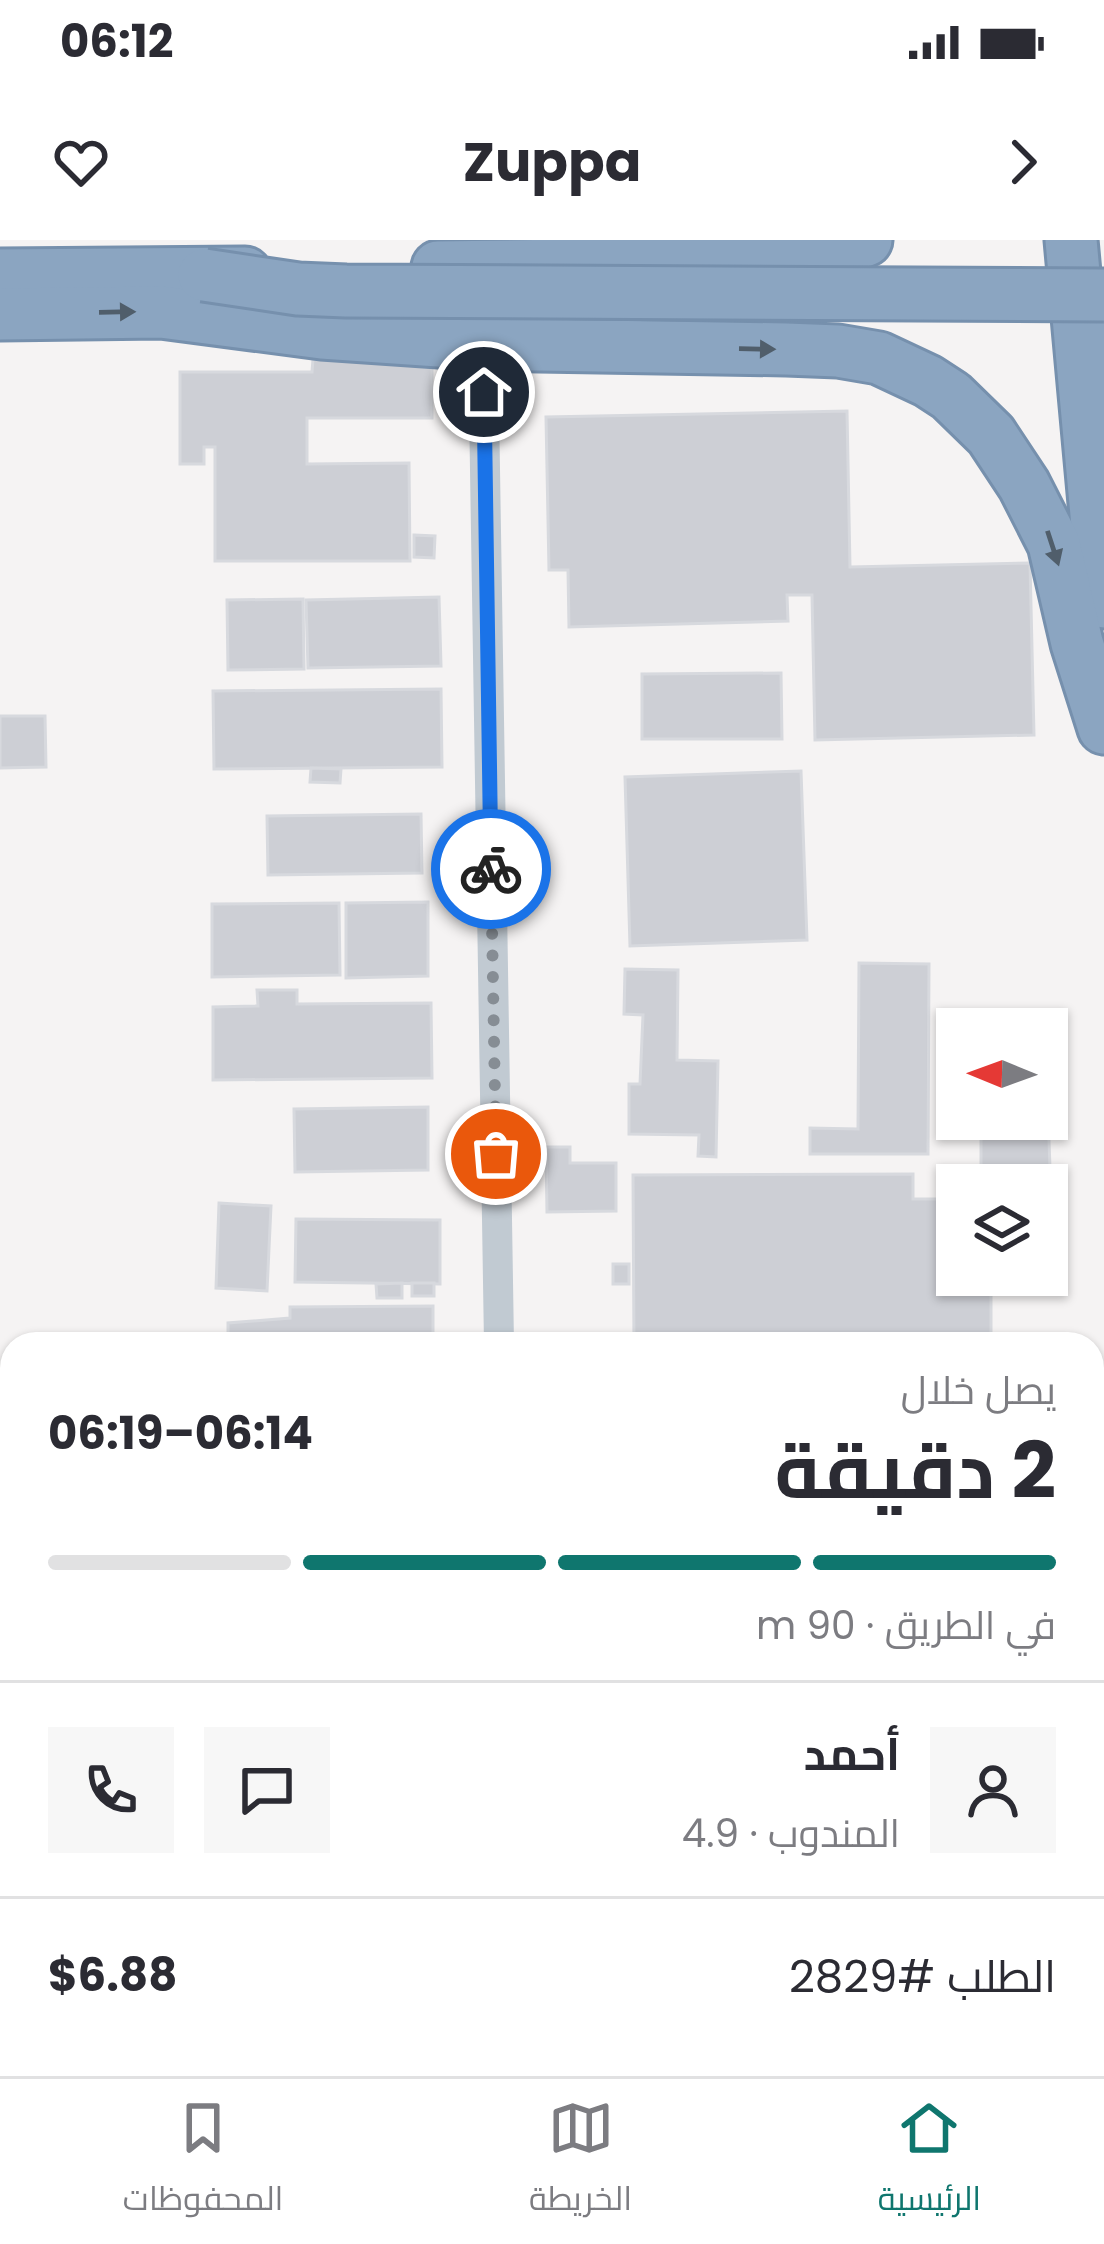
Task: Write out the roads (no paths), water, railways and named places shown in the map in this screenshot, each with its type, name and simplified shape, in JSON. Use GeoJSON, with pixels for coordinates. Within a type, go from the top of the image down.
{"type":"FeatureCollection","features":[{"type":"Feature","properties":{"kind":"highway"},"geometry":{"type":"LineString","coordinates":[[0,275],[759,262],[831,253],[866,240]]}},
{"type":"Feature","properties":{"kind":"highway"},"geometry":{"type":"LineString","coordinates":[[1071,240],[1104,602]]}},
{"type":"Feature","properties":{"kind":"highway"},"geometry":{"type":"LineString","coordinates":[[204,275],[346,291],[1104,295]]}},
{"type":"Feature","properties":{"kind":"highway"},"geometry":{"type":"LineString","coordinates":[[0,314],[161,312],[300,331],[483,344],[838,351],[879,358],[951,396],[991,435],[1040,514],[1054,544],[1077,643],[1104,728]]}},
{"type":"Feature","properties":{"kind":"highway"},"geometry":{"type":"LineString","coordinates":[[230,319],[310,313],[1104,314]]}},
{"type":"Feature","properties":{"kind":"street"},"geometry":{"type":"LineString","coordinates":[[483,344],[500,1332]]}}]}
